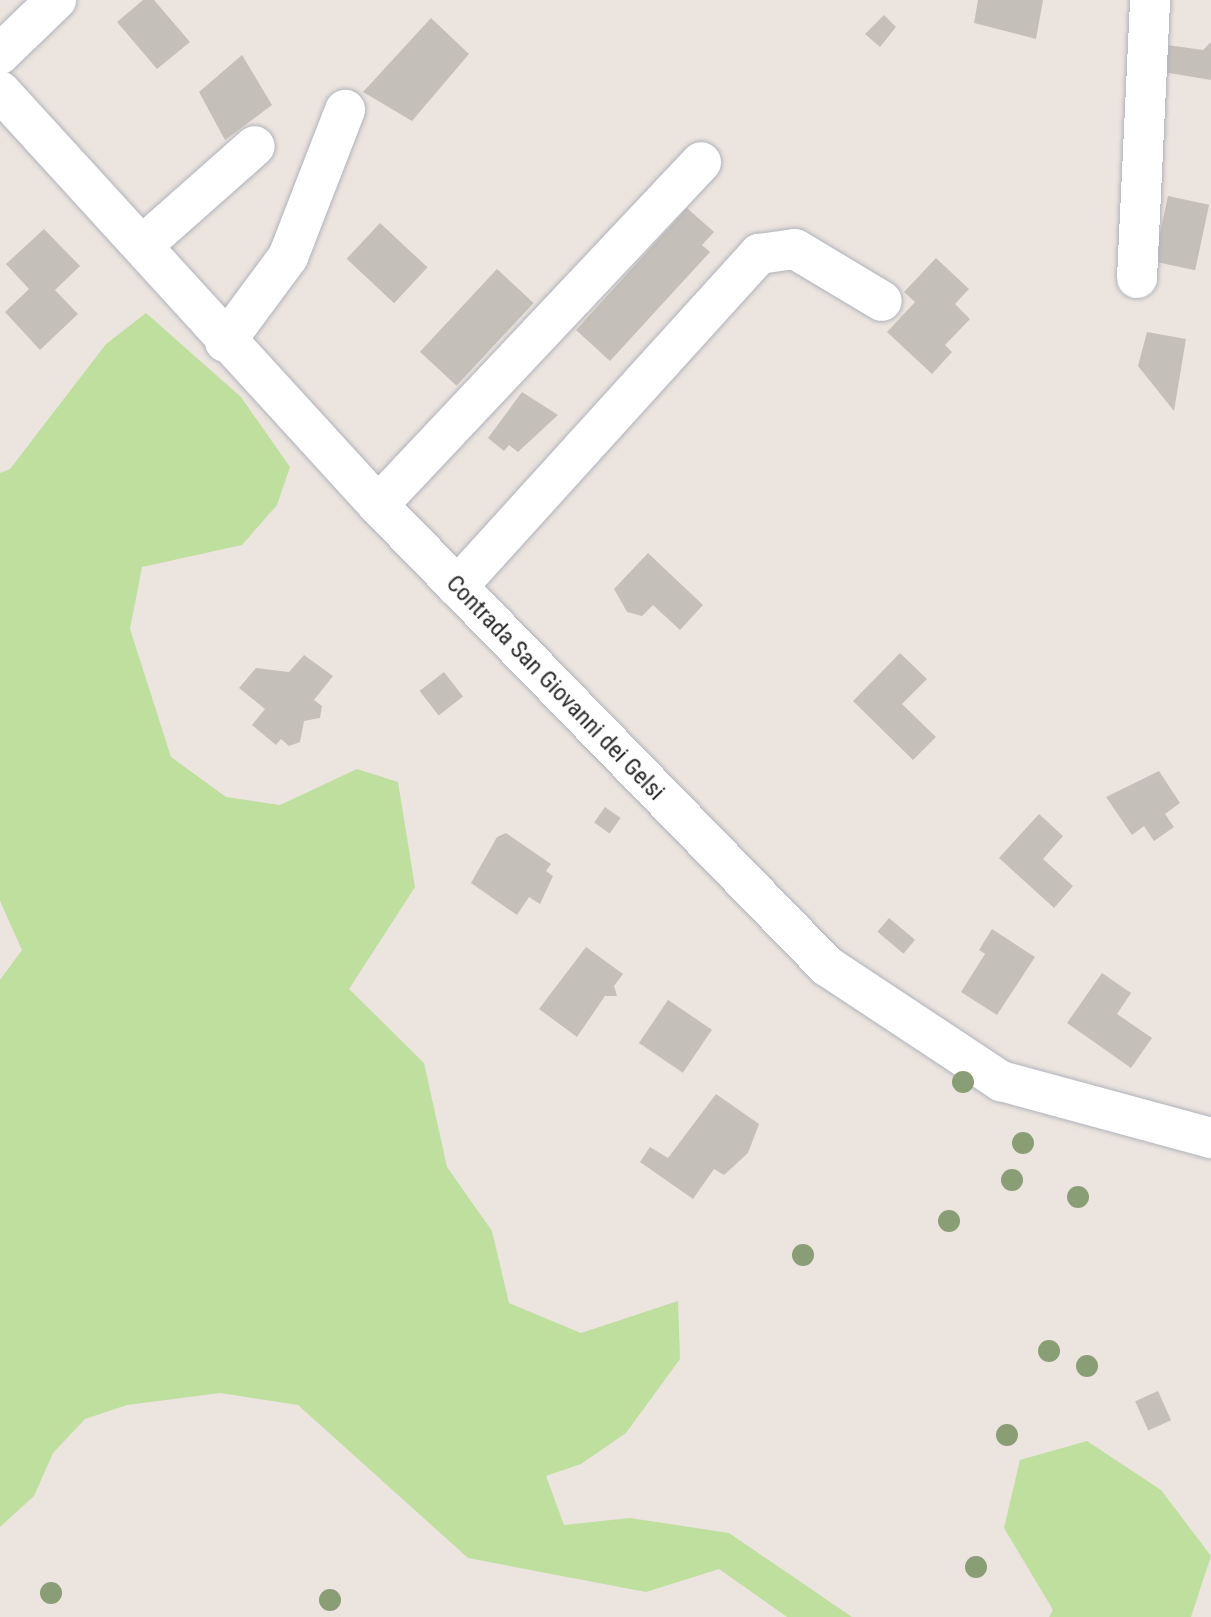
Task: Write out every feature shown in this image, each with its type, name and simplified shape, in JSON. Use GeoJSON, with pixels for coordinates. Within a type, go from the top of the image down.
{"type":"FeatureCollection","features":[{"type":"Feature","properties":{"kind":"street"},"geometry":{"type":"LineString","coordinates":[[0,54],[56,0]]}},
{"type":"Feature","properties":{"kind":"street"},"geometry":{"type":"LineString","coordinates":[[1137,278],[1150,0]]}},
{"type":"Feature","properties":{"kind":"street","name":"Contrada San Giovanni dei Gelsi"},"geometry":{"type":"LineString","coordinates":[[0,91],[143,245],[225,342],[378,505],[827,966],[1001,1081],[1211,1138]]}},
{"type":"Feature","properties":{"kind":"street"},"geometry":{"type":"LineString","coordinates":[[225,342],[288,257],[345,110]]}},
{"type":"Feature","properties":{"kind":"street"},"geometry":{"type":"LineString","coordinates":[[143,245],[255,146]]}},
{"type":"Feature","properties":{"kind":"street"},"geometry":{"type":"LineString","coordinates":[[378,505],[701,162]]}},
{"type":"Feature","properties":{"kind":"street"},"geometry":{"type":"LineString","coordinates":[[457,587],[759,254],[795,249],[882,301]]}},
{"type":"Feature","properties":{"kind":"green space"},"geometry":{"type":"Polygon","coordinates":[[[146,313],[241,397],[290,467],[277,505],[242,545],[142,567],[130,629],[171,757],[226,797],[280,805],[357,769],[398,782],[415,887],[349,989],[424,1063],[447,1167],[492,1231],[509,1303],[581,1333],[678,1301],[680,1359],[626,1433],[581,1464],[546,1476],[564,1525],[630,1518],[729,1533],[852,1617],[787,1617],[719,1569],[646,1592],[468,1558],[298,1405],[220,1393],[127,1405],[85,1419],[53,1453],[34,1496],[0,1527],[0,980],[22,950],[0,901],[0,473],[10,469],[106,344],[146,313]]]}},
{"type":"Feature","properties":{"kind":"green space"},"geometry":{"type":"Polygon","coordinates":[[[1087,1441],[1161,1490],[1211,1556],[1191,1617],[1049,1617],[1053,1610],[1004,1528],[1020,1460],[1087,1441]]]}},
{"type":"Feature","properties":{"kind":"building"},"geometry":{"type":"Polygon","coordinates":[[[143,0],[154,0],[190,42],[157,69],[117,22],[143,0]]]}},
{"type":"Feature","properties":{"kind":"building"},"geometry":{"type":"Polygon","coordinates":[[[978,0],[1043,0],[1036,39],[974,23],[978,0]]]}},
{"type":"Feature","properties":{"kind":"building"},"geometry":{"type":"Polygon","coordinates":[[[884,15],[896,27],[880,47],[865,34],[884,15]]]}},
{"type":"Feature","properties":{"kind":"building"},"geometry":{"type":"Polygon","coordinates":[[[431,18],[469,54],[412,121],[363,92],[431,18]]]}},
{"type":"Feature","properties":{"kind":"building"},"geometry":{"type":"Polygon","coordinates":[[[1211,42],[1211,80],[1163,72],[1167,45],[1203,50],[1211,42]]]}},
{"type":"Feature","properties":{"kind":"building"},"geometry":{"type":"Polygon","coordinates":[[[242,55],[272,105],[225,140],[199,92],[242,55]]]}},
{"type":"Feature","properties":{"kind":"building"},"geometry":{"type":"Polygon","coordinates":[[[1168,196],[1209,205],[1195,270],[1154,262],[1168,196]]]}},
{"type":"Feature","properties":{"kind":"building"},"geometry":{"type":"Polygon","coordinates":[[[687,208],[714,232],[702,245],[710,252],[610,361],[576,330],[687,208]]]}},
{"type":"Feature","properties":{"kind":"building"},"geometry":{"type":"Polygon","coordinates":[[[380,223],[428,267],[394,303],[347,259],[380,223]]]}},
{"type":"Feature","properties":{"kind":"building"},"geometry":{"type":"Polygon","coordinates":[[[44,229],[80,266],[55,290],[78,314],[40,350],[5,312],[29,289],[6,264],[44,229]]]}},
{"type":"Feature","properties":{"kind":"building"},"geometry":{"type":"Polygon","coordinates":[[[936,258],[969,289],[955,304],[970,319],[945,345],[952,352],[932,374],[887,332],[915,302],[904,292],[936,258]]]}},
{"type":"Feature","properties":{"kind":"building"},"geometry":{"type":"Polygon","coordinates":[[[497,269],[534,303],[457,386],[420,352],[497,269]]]}},
{"type":"Feature","properties":{"kind":"building"},"geometry":{"type":"Polygon","coordinates":[[[1147,332],[1186,339],[1174,411],[1138,366],[1147,332]]]}},
{"type":"Feature","properties":{"kind":"building"},"geometry":{"type":"Polygon","coordinates":[[[522,392],[558,415],[518,452],[509,445],[504,451],[488,438],[522,392]]]}},
{"type":"Feature","properties":{"kind":"building"},"geometry":{"type":"Polygon","coordinates":[[[648,553],[703,605],[680,630],[653,605],[642,616],[627,612],[614,589],[648,553]]]}},
{"type":"Feature","properties":{"kind":"building"},"geometry":{"type":"Polygon","coordinates":[[[900,653],[927,679],[902,704],[936,737],[913,760],[853,701],[900,653]]]}},
{"type":"Feature","properties":{"kind":"building"},"geometry":{"type":"Polygon","coordinates":[[[304,655],[333,676],[314,700],[322,706],[320,718],[304,721],[300,742],[289,746],[281,739],[276,745],[252,725],[265,709],[239,688],[256,668],[289,672],[304,655]]]}},
{"type":"Feature","properties":{"kind":"building"},"geometry":{"type":"Polygon","coordinates":[[[444,672],[463,696],[439,716],[420,691],[444,672]]]}},
{"type":"Feature","properties":{"kind":"building"},"geometry":{"type":"Polygon","coordinates":[[[1159,771],[1180,803],[1165,814],[1174,827],[1154,841],[1144,826],[1132,835],[1106,797],[1159,771]]]}},
{"type":"Feature","properties":{"kind":"building"},"geometry":{"type":"Polygon","coordinates":[[[605,807],[621,818],[610,833],[594,823],[605,807]]]}},
{"type":"Feature","properties":{"kind":"building"},"geometry":{"type":"Polygon","coordinates":[[[1039,814],[1063,836],[1043,859],[1073,886],[1054,908],[999,858],[1039,814]]]}},
{"type":"Feature","properties":{"kind":"building"},"geometry":{"type":"Polygon","coordinates":[[[506,833],[551,864],[546,871],[553,876],[540,904],[529,897],[517,915],[471,883],[497,837],[506,833]]]}},
{"type":"Feature","properties":{"kind":"building"},"geometry":{"type":"Polygon","coordinates":[[[889,918],[915,940],[903,954],[877,932],[889,918]]]}},
{"type":"Feature","properties":{"kind":"building"},"geometry":{"type":"Polygon","coordinates":[[[992,929],[1035,957],[997,1015],[961,992],[985,954],[979,950],[992,929]]]}},
{"type":"Feature","properties":{"kind":"building"},"geometry":{"type":"Polygon","coordinates":[[[586,947],[623,974],[614,986],[617,996],[605,996],[577,1037],[539,1009],[586,947]]]}},
{"type":"Feature","properties":{"kind":"building"},"geometry":{"type":"Polygon","coordinates":[[[1102,973],[1131,993],[1117,1014],[1152,1038],[1131,1068],[1067,1023],[1102,973]]]}},
{"type":"Feature","properties":{"kind":"building"},"geometry":{"type":"Polygon","coordinates":[[[668,1000],[712,1030],[683,1073],[639,1043],[668,1000]]]}},
{"type":"Feature","properties":{"kind":"building"},"geometry":{"type":"Polygon","coordinates":[[[716,1094],[759,1124],[748,1153],[724,1175],[714,1169],[693,1199],[640,1162],[650,1147],[668,1158],[716,1094]]]}},
{"type":"Feature","properties":{"kind":"building"},"geometry":{"type":"Polygon","coordinates":[[[1158,1391],[1171,1420],[1148,1430],[1135,1401],[1158,1391]]]}}]}
